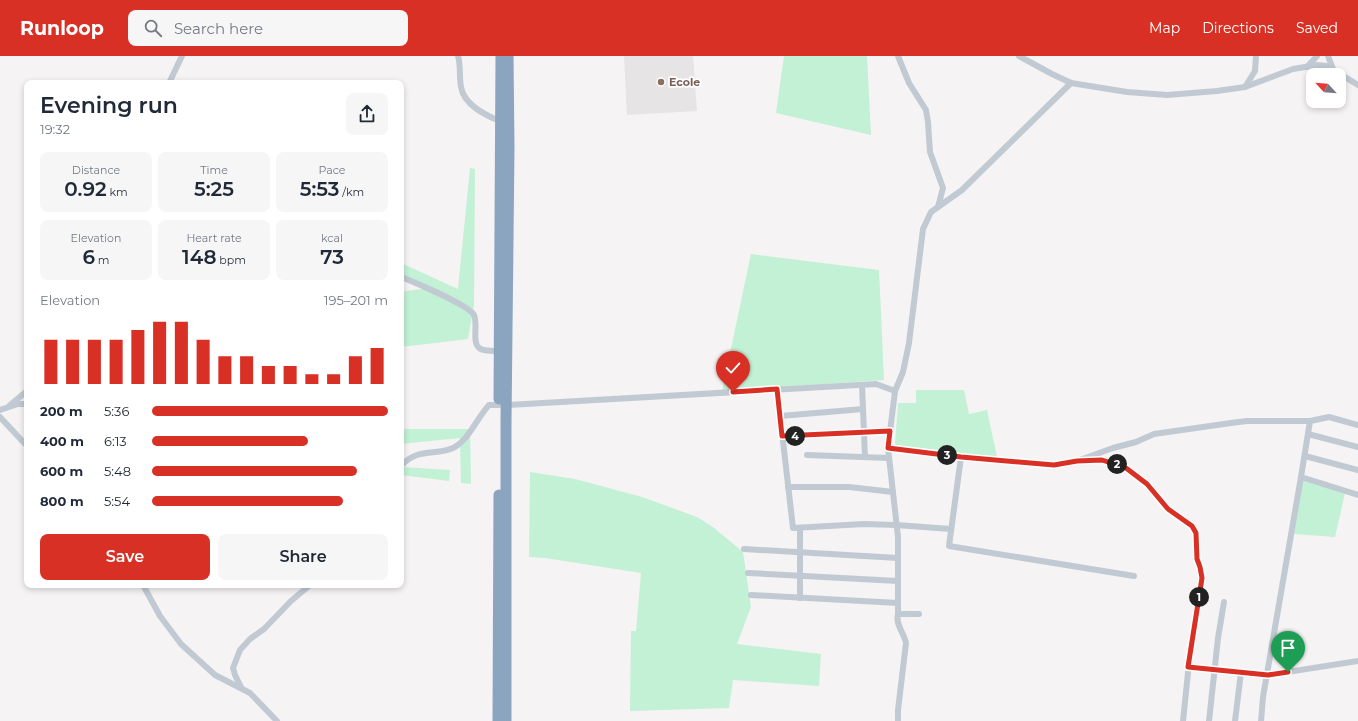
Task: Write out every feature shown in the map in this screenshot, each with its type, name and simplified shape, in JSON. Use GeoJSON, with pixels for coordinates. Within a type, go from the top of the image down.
{"type":"FeatureCollection","features":[{"type":"Feature","properties":{"kind":"highway"},"geometry":{"type":"LineString","coordinates":[[500,56],[499,351],[503,405],[506,721]]}},
{"type":"Feature","properties":{"kind":"highway"},"geometry":{"type":"LineString","coordinates":[[498,721],[508,56]]}},
{"type":"Feature","properties":{"kind":"street"},"geometry":{"type":"LineString","coordinates":[[170,80],[182,56]]}},
{"type":"Feature","properties":{"kind":"street"},"geometry":{"type":"LineString","coordinates":[[458,56],[461,88],[464,96],[472,105],[485,115],[500,121]]}},
{"type":"Feature","properties":{"kind":"street"},"geometry":{"type":"LineString","coordinates":[[898,56],[909,83],[926,110],[930,152],[943,188],[938,207]]}},
{"type":"Feature","properties":{"kind":"street"},"geometry":{"type":"LineString","coordinates":[[1019,56],[1071,83],[1127,92],[1167,96],[1245,87],[1293,69],[1317,65],[1327,66],[1330,68]]}},
{"type":"Feature","properties":{"kind":"street"},"geometry":{"type":"LineString","coordinates":[[1245,87],[1255,71],[1256,56]]}},
{"type":"Feature","properties":{"kind":"street"},"geometry":{"type":"LineString","coordinates":[[1307,67],[1317,56]]}},
{"type":"Feature","properties":{"kind":"street"},"geometry":{"type":"LineString","coordinates":[[1328,56],[1332,68]]}},
{"type":"Feature","properties":{"kind":"street"},"geometry":{"type":"LineString","coordinates":[[1346,78],[1358,85]]}},
{"type":"Feature","properties":{"kind":"street"},"geometry":{"type":"LineString","coordinates":[[898,721],[906,643],[896,619],[898,614],[898,558],[888,448],[895,391],[903,372],[909,343],[923,229],[932,212],[962,190],[1071,83]]}},
{"type":"Feature","properties":{"kind":"street"},"geometry":{"type":"LineString","coordinates":[[404,278],[446,297],[471,311],[474,315],[476,325],[475,342],[477,347],[482,350],[499,351]]}},
{"type":"Feature","properties":{"kind":"street"},"geometry":{"type":"LineString","coordinates":[[404,463],[412,457],[428,452],[453,448],[472,429],[489,405],[862,384],[876,384],[895,391]]}},
{"type":"Feature","properties":{"kind":"street"},"geometry":{"type":"LineString","coordinates":[[862,384],[865,457]]}},
{"type":"Feature","properties":{"kind":"street"},"geometry":{"type":"LineString","coordinates":[[777,389],[793,528],[864,524],[951,529]]}},
{"type":"Feature","properties":{"kind":"street"},"geometry":{"type":"LineString","coordinates":[[8,407],[24,394]]}},
{"type":"Feature","properties":{"kind":"street"},"geometry":{"type":"LineString","coordinates":[[0,410],[18,404],[24,404]]}},
{"type":"Feature","properties":{"kind":"street"},"geometry":{"type":"LineString","coordinates":[[780,416],[863,409]]}},
{"type":"Feature","properties":{"kind":"street"},"geometry":{"type":"LineString","coordinates":[[0,417],[24,443]]}},
{"type":"Feature","properties":{"kind":"street"},"geometry":{"type":"LineString","coordinates":[[1077,461],[1113,448],[1136,442],[1154,434],[1247,421],[1310,421],[1329,417],[1358,425]]}},
{"type":"Feature","properties":{"kind":"street"},"geometry":{"type":"LineString","coordinates":[[1261,721],[1263,697],[1268,675],[1310,421]]}},
{"type":"Feature","properties":{"kind":"street"},"geometry":{"type":"LineString","coordinates":[[782,436],[890,431]]}},
{"type":"Feature","properties":{"kind":"street"},"geometry":{"type":"LineString","coordinates":[[1308,434],[1358,447]]}},
{"type":"Feature","properties":{"kind":"street"},"geometry":{"type":"LineString","coordinates":[[888,448],[961,457],[1054,465],[1077,461],[1102,460],[1126,468],[1147,484],[1168,509],[1192,526],[1196,533],[1197,559],[1202,578],[1188,667],[1183,721]]}},
{"type":"Feature","properties":{"kind":"street"},"geometry":{"type":"LineString","coordinates":[[807,455],[890,458]]}},
{"type":"Feature","properties":{"kind":"street"},"geometry":{"type":"LineString","coordinates":[[1304,456],[1358,470]]}},
{"type":"Feature","properties":{"kind":"street"},"geometry":{"type":"LineString","coordinates":[[961,457],[949,546],[1134,576]]}},
{"type":"Feature","properties":{"kind":"street"},"geometry":{"type":"LineString","coordinates":[[1301,477],[1358,495]]}},
{"type":"Feature","properties":{"kind":"street"},"geometry":{"type":"LineString","coordinates":[[788,487],[849,487],[893,492]]}},
{"type":"Feature","properties":{"kind":"street"},"geometry":{"type":"LineString","coordinates":[[800,528],[800,598]]}},
{"type":"Feature","properties":{"kind":"street"},"geometry":{"type":"LineString","coordinates":[[744,548],[898,558]]}},
{"type":"Feature","properties":{"kind":"street"},"geometry":{"type":"LineString","coordinates":[[748,573],[898,581]]}},
{"type":"Feature","properties":{"kind":"street"},"geometry":{"type":"LineString","coordinates":[[145,588],[160,616],[181,644],[215,675],[241,687],[250,693],[277,721]]}},
{"type":"Feature","properties":{"kind":"street"},"geometry":{"type":"LineString","coordinates":[[241,687],[233,668],[240,650],[250,639],[264,629],[291,601],[306,588]]}},
{"type":"Feature","properties":{"kind":"street"},"geometry":{"type":"LineString","coordinates":[[751,595],[898,603]]}},
{"type":"Feature","properties":{"kind":"street"},"geometry":{"type":"LineString","coordinates":[[1209,721],[1214,669],[1224,602]]}},
{"type":"Feature","properties":{"kind":"street"},"geometry":{"type":"LineString","coordinates":[[898,614],[919,614]]}},
{"type":"Feature","properties":{"kind":"street"},"geometry":{"type":"LineString","coordinates":[[1188,667],[1268,675],[1358,661]]}},
{"type":"Feature","properties":{"kind":"street"},"geometry":{"type":"LineString","coordinates":[[1235,721],[1241,672]]}},
{"type":"Feature","properties":{"kind":"shaded area"},"geometry":{"type":"Polygon","coordinates":[[[624,56],[693,56],[697,111],[627,115],[624,56]]]}},
{"type":"Feature","properties":{"kind":"green space"},"geometry":{"type":"Polygon","coordinates":[[[784,56],[867,56],[871,135],[776,113],[784,56]]]}},
{"type":"Feature","properties":{"kind":"green space"},"geometry":{"type":"Polygon","coordinates":[[[470,168],[475,169],[474,305],[468,339],[404,347],[404,292],[426,288],[404,277],[404,264],[458,289],[470,168]]]}},
{"type":"Feature","properties":{"kind":"green space"},"geometry":{"type":"Polygon","coordinates":[[[751,254],[879,270],[884,380],[722,391],[751,254]]]}},
{"type":"Feature","properties":{"kind":"green space"},"geometry":{"type":"Polygon","coordinates":[[[916,390],[964,390],[969,414],[987,410],[997,457],[895,445],[898,403],[916,403],[916,390]]]}},
{"type":"Feature","properties":{"kind":"green space"},"geometry":{"type":"Polygon","coordinates":[[[404,429],[470,429],[471,484],[461,483],[460,438],[404,444],[404,429]]]}},
{"type":"Feature","properties":{"kind":"green space"},"geometry":{"type":"Polygon","coordinates":[[[404,467],[450,470],[449,481],[404,475],[404,467]]]}},
{"type":"Feature","properties":{"kind":"green space"},"geometry":{"type":"Polygon","coordinates":[[[530,472],[575,479],[642,497],[697,517],[713,527],[743,552],[751,607],[737,644],[821,654],[819,686],[733,680],[729,708],[630,711],[631,631],[636,631],[641,573],[545,558],[529,557],[530,472]]]}},
{"type":"Feature","properties":{"kind":"green space"},"geometry":{"type":"Polygon","coordinates":[[[1303,480],[1345,493],[1335,537],[1294,534],[1303,480]]]}},
{"type":"Feature","properties":{"kind":"place","name":"Ecole"},"geometry":{"type":"Point","coordinates":[661,82]}},
{"type":"Feature","properties":{"kind":"route"},"geometry":{"type":"LineString","coordinates":[[733,392],[777,389],[782,436],[890,431],[888,448],[961,457],[1054,465],[1077,461],[1102,460],[1115,463],[1126,468],[1135,473],[1147,484],[1168,509],[1192,526],[1196,533],[1197,559],[1202,578],[1188,667],[1268,675],[1288,672]]}}]}
